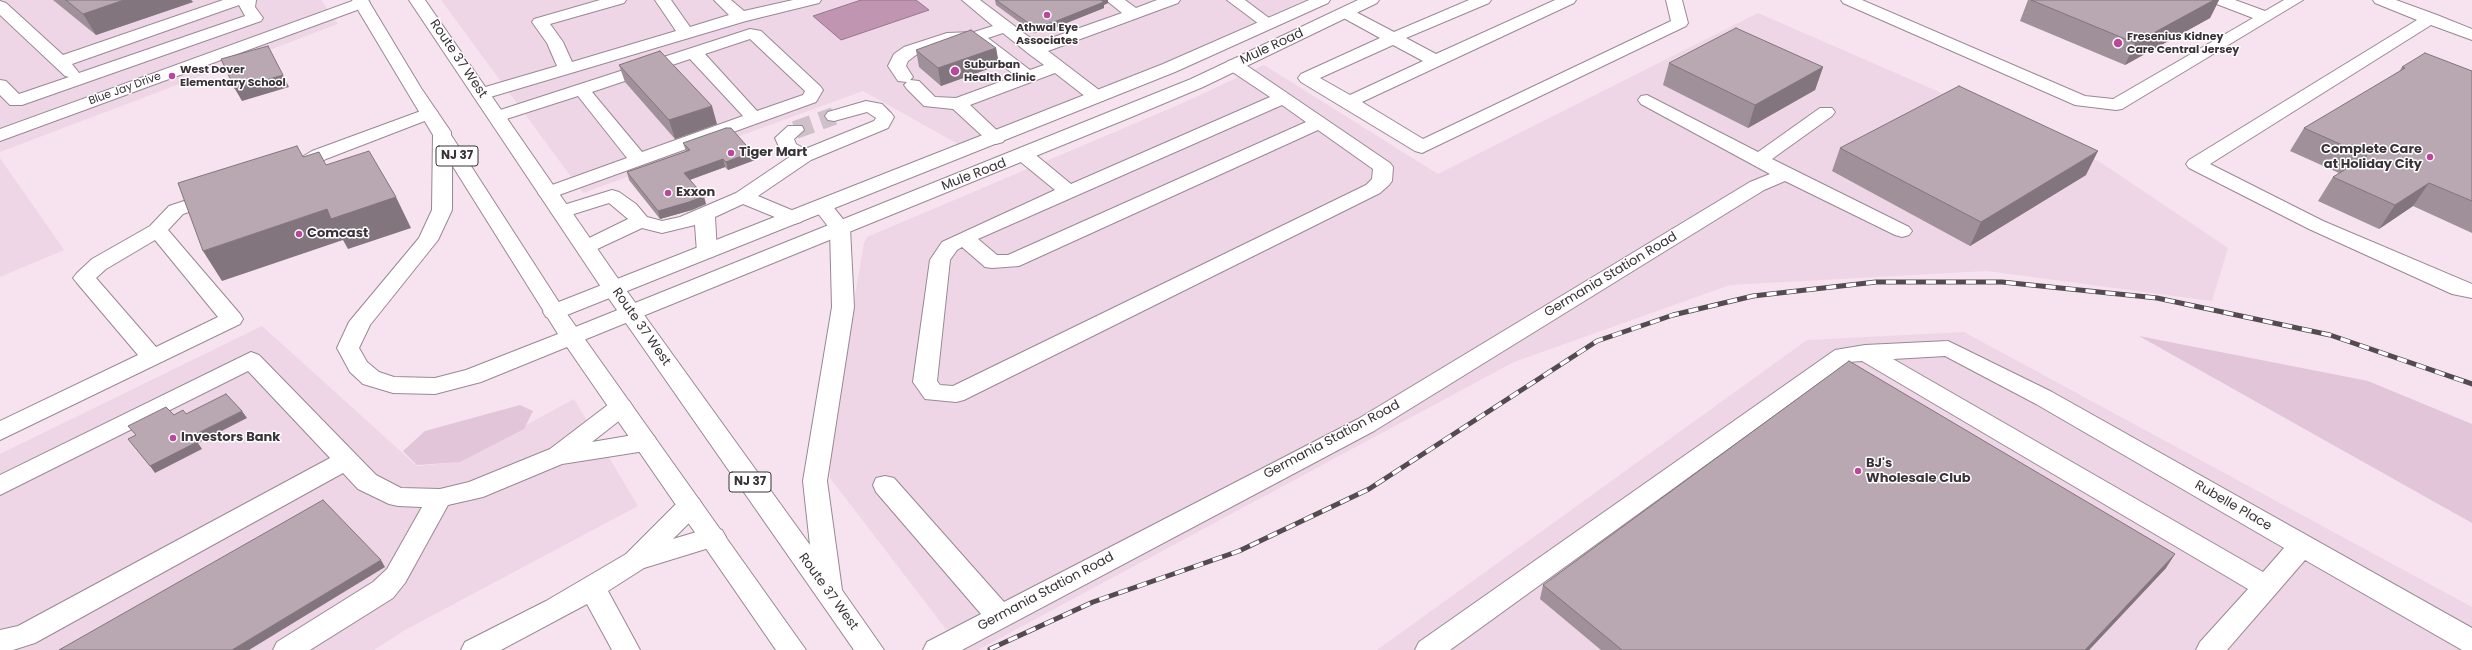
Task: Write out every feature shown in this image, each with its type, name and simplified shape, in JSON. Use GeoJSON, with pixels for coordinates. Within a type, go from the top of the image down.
{"type":"FeatureCollection","features":[{"type":"Feature","properties":{"kind":"main road"},"geometry":{"type":"LineString","coordinates":[[60,62],[239,0]]}},
{"type":"Feature","properties":{"kind":"main road"},"geometry":{"type":"LineString","coordinates":[[0,85],[16,101],[255,18],[247,7],[248,0]]}},
{"type":"Feature","properties":{"kind":"main road","name":"Route 37 West"},"geometry":{"type":"LineString","coordinates":[[418,0],[613,288],[830,596],[870,650]]}},
{"type":"Feature","properties":{"kind":"main road"},"geometry":{"type":"LineString","coordinates":[[567,69],[555,42],[540,22],[618,0]]}},
{"type":"Feature","properties":{"kind":"main road"},"geometry":{"type":"LineString","coordinates":[[664,0],[686,34]]}},
{"type":"Feature","properties":{"kind":"main road"},"geometry":{"type":"LineString","coordinates":[[722,0],[741,17]]}},
{"type":"Feature","properties":{"kind":"main road"},"geometry":{"type":"LineString","coordinates":[[481,94],[790,3],[814,0]]}},
{"type":"Feature","properties":{"kind":"main road"},"geometry":{"type":"LineString","coordinates":[[970,0],[1097,97],[1123,114]]}},
{"type":"Feature","properties":{"kind":"main road"},"geometry":{"type":"LineString","coordinates":[[1114,0],[1134,14]]}},
{"type":"Feature","properties":{"kind":"main road"},"geometry":{"type":"LineString","coordinates":[[1035,50],[1172,0]]}},
{"type":"Feature","properties":{"kind":"main road"},"geometry":{"type":"LineString","coordinates":[[1235,0],[1269,24]]}},
{"type":"Feature","properties":{"kind":"main road","name":"Mule Road"},"geometry":{"type":"LineString","coordinates":[[554,312],[823,207],[1097,97],[1208,51],[1322,0]]}},
{"type":"Feature","properties":{"kind":"main road","name":"Mule Road"},"geometry":{"type":"LineString","coordinates":[[442,132],[442,210],[428,240],[360,322],[348,348],[358,367],[371,378],[393,385],[435,386],[473,376],[1123,114],[1234,65],[1371,0]]}},
{"type":"Feature","properties":{"kind":"main road"},"geometry":{"type":"LineString","coordinates":[[1483,0],[1393,38],[1307,78],[1422,147],[1680,23],[1674,0]]}},
{"type":"Feature","properties":{"kind":"main road"},"geometry":{"type":"LineString","coordinates":[[964,238],[992,262],[1012,261],[1321,124],[1349,102],[1568,0]]}},
{"type":"Feature","properties":{"kind":"main road"},"geometry":{"type":"LineString","coordinates":[[1849,0],[2081,101],[2116,105],[2295,0]]}},
{"type":"Feature","properties":{"kind":"main road"},"geometry":{"type":"LineString","coordinates":[[2220,0],[2266,17]]}},
{"type":"Feature","properties":{"kind":"main road"},"geometry":{"type":"LineString","coordinates":[[2381,0],[2472,35]]}},
{"type":"Feature","properties":{"kind":"main road","name":"NJ 37"},"geometry":{"type":"LineString","coordinates":[[361,1],[429,113],[554,312],[792,650]]}},
{"type":"Feature","properties":{"kind":"main road","name":"Blue Jay Drive"},"geometry":{"type":"LineString","coordinates":[[0,135],[361,1]]}},
{"type":"Feature","properties":{"kind":"main road"},"geometry":{"type":"LineString","coordinates":[[0,6],[78,79]]}},
{"type":"Feature","properties":{"kind":"main road"},"geometry":{"type":"LineString","coordinates":[[1346,13],[1436,61]]}},
{"type":"Feature","properties":{"kind":"main road"},"geometry":{"type":"LineString","coordinates":[[2431,18],[2373,56],[2196,164],[2316,225],[2460,289],[2472,291]]}},
{"type":"Feature","properties":{"kind":"main road"},"geometry":{"type":"LineString","coordinates":[[1005,27],[976,37],[947,38],[904,55],[897,66],[898,72],[930,102],[958,104],[1057,66]]}},
{"type":"Feature","properties":{"kind":"main road"},"geometry":{"type":"LineString","coordinates":[[497,117],[750,34],[754,35],[814,90],[810,98],[548,193]]}},
{"type":"Feature","properties":{"kind":"main road"},"geometry":{"type":"LineString","coordinates":[[976,37],[1028,77]]}},
{"type":"Feature","properties":{"kind":"main road"},"geometry":{"type":"LineString","coordinates":[[1208,51],[1234,65],[1283,98],[1321,124],[1383,167],[1382,181],[1373,189],[956,394],[933,393],[925,382],[940,260],[949,246],[964,238],[1283,98]]}},
{"type":"Feature","properties":{"kind":"main road"},"geometry":{"type":"LineString","coordinates":[[693,52],[755,119]]}},
{"type":"Feature","properties":{"kind":"main road"},"geometry":{"type":"LineString","coordinates":[[581,89],[639,161]]}},
{"type":"Feature","properties":{"kind":"main road"},"geometry":{"type":"LineString","coordinates":[[1647,100],[1785,174],[1902,231]]}},
{"type":"Feature","properties":{"kind":"main road"},"geometry":{"type":"LineString","coordinates":[[958,104],[996,138]]}},
{"type":"Feature","properties":{"kind":"main road"},"geometry":{"type":"LineString","coordinates":[[561,212],[612,196],[629,208],[640,221],[662,226],[686,222],[705,215],[743,197],[804,156],[882,124],[885,117],[876,108],[866,106],[834,116]]}},
{"type":"Feature","properties":{"kind":"main road"},"geometry":{"type":"LineString","coordinates":[[1759,160],[1826,112]]}},
{"type":"Feature","properties":{"kind":"main road"},"geometry":{"type":"LineString","coordinates":[[275,177],[297,169],[319,155],[429,113]]}},
{"type":"Feature","properties":{"kind":"main road"},"geometry":{"type":"LineString","coordinates":[[795,130],[784,138],[788,147],[804,156]]}},
{"type":"Feature","properties":{"kind":"main road"},"geometry":{"type":"LineString","coordinates":[[1024,155],[1069,192]]}},
{"type":"Feature","properties":{"kind":"main road","name":"Germania Station Road"},"geometry":{"type":"LineString","coordinates":[[937,650],[1366,425],[1757,186],[1785,174]]}},
{"type":"Feature","properties":{"kind":"main road"},"geometry":{"type":"LineString","coordinates":[[152,357],[84,278],[99,264],[157,230],[176,210],[230,191]]}},
{"type":"Feature","properties":{"kind":"main road"},"geometry":{"type":"LineString","coordinates":[[743,197],[794,218]]}},
{"type":"Feature","properties":{"kind":"main road"},"geometry":{"type":"LineString","coordinates":[[823,207],[840,228],[843,307],[815,481],[830,596]]}},
{"type":"Feature","properties":{"kind":"main road"},"geometry":{"type":"LineString","coordinates":[[705,215],[706,252]]}},
{"type":"Feature","properties":{"kind":"main road"},"geometry":{"type":"LineString","coordinates":[[586,247],[640,221]]}},
{"type":"Feature","properties":{"kind":"main road"},"geometry":{"type":"LineString","coordinates":[[0,431],[232,319],[157,230]]}},
{"type":"Feature","properties":{"kind":"main road","name":"Rubelle Place"},"geometry":{"type":"LineString","coordinates":[[1429,650],[1843,355],[1948,348],[2044,398],[2472,642]]}},
{"type":"Feature","properties":{"kind":"main road"},"geometry":{"type":"LineString","coordinates":[[1865,353],[2267,587]]}},
{"type":"Feature","properties":{"kind":"main road"},"geometry":{"type":"LineString","coordinates":[[0,486],[251,360],[367,482],[398,497],[440,498],[474,490],[558,456],[645,442]]}},
{"type":"Feature","properties":{"kind":"main road"},"geometry":{"type":"LineString","coordinates":[[75,461],[258,368]]}},
{"type":"Feature","properties":{"kind":"main road"},"geometry":{"type":"LineString","coordinates":[[558,456],[621,407]]}},
{"type":"Feature","properties":{"kind":"main road"},"geometry":{"type":"LineString","coordinates":[[0,642],[25,635],[346,460]]}},
{"type":"Feature","properties":{"kind":"main road"},"geometry":{"type":"LineString","coordinates":[[885,485],[1000,616]]}},
{"type":"Feature","properties":{"kind":"main road"},"geometry":{"type":"LineString","coordinates":[[287,650],[383,590],[396,576],[440,498]]}},
{"type":"Feature","properties":{"kind":"main road"},"geometry":{"type":"LineString","coordinates":[[475,650],[556,609],[635,561],[690,506]]}},
{"type":"Feature","properties":{"kind":"main road"},"geometry":{"type":"LineString","coordinates":[[635,561],[713,538]]}},
{"type":"Feature","properties":{"kind":"main road"},"geometry":{"type":"LineString","coordinates":[[2210,650],[2302,546]]}},
{"type":"Feature","properties":{"kind":"main road"},"geometry":{"type":"LineString","coordinates":[[592,587],[626,650]]}},
{"type":"Feature","properties":{"kind":"shaded area"},"geometry":{"type":"Polygon","coordinates":[[[0,0],[321,0],[338,24],[0,152],[0,0]]]}},
{"type":"Feature","properties":{"kind":"shaded area"},"geometry":{"type":"Polygon","coordinates":[[[441,0],[1305,0],[1163,63],[958,144],[863,91],[583,193],[441,0]]]}},
{"type":"Feature","properties":{"kind":"shaded area"},"geometry":{"type":"Polygon","coordinates":[[[861,0],[916,0],[929,10],[841,40],[813,16],[861,0]]]}},
{"type":"Feature","properties":{"kind":"shaded area"},"geometry":{"type":"Polygon","coordinates":[[[1758,13],[2100,162],[2228,248],[2212,301],[1987,271],[1730,285],[1514,362],[978,650],[962,650],[830,478],[829,445],[864,243],[867,237],[1183,103],[1264,65],[1438,174],[1758,13]]]}},
{"type":"Feature","properties":{"kind":"shaded area"},"geometry":{"type":"Polygon","coordinates":[[[0,158],[64,250],[0,277],[0,158]]]}},
{"type":"Feature","properties":{"kind":"shaded area"},"geometry":{"type":"Polygon","coordinates":[[[262,326],[417,466],[458,462],[574,399],[638,506],[405,630],[374,650],[0,650],[0,454],[262,326]]]}},
{"type":"Feature","properties":{"kind":"shaded area"},"geometry":{"type":"Polygon","coordinates":[[[1964,332],[2472,607],[2472,650],[1377,650],[1807,340],[1964,332]]]}},
{"type":"Feature","properties":{"kind":"shaded area"},"geometry":{"type":"Polygon","coordinates":[[[2139,336],[2368,381],[2472,424],[2472,523],[2139,336]]]}},
{"type":"Feature","properties":{"kind":"shaded area"},"geometry":{"type":"Polygon","coordinates":[[[520,405],[533,411],[524,429],[460,462],[417,465],[403,451],[425,431],[520,405]]]}},
{"type":"Feature","properties":{"kind":"building"},"geometry":{"type":"Polygon","coordinates":[[[66,0],[124,0],[83,14],[66,0]]]}},
{"type":"Feature","properties":{"kind":"building","name":"Athwal Eye Associates"},"geometry":{"type":"Polygon","coordinates":[[[996,0],[1101,0],[1104,2],[1054,22],[1034,27],[996,0]]]}},
{"type":"Feature","properties":{"kind":"building"},"geometry":{"type":"Polygon","coordinates":[[[2031,0],[2214,0],[2135,43],[2031,0]]]}},
{"type":"Feature","properties":{"kind":"building"},"geometry":{"type":"Polygon","coordinates":[[[1736,28],[1823,67],[1755,105],[1669,63],[1736,28]]]}},
{"type":"Feature","properties":{"kind":"building"},"geometry":{"type":"Polygon","coordinates":[[[971,30],[996,48],[938,68],[916,50],[971,30]]]}},
{"type":"Feature","properties":{"kind":"building"},"geometry":{"type":"Polygon","coordinates":[[[268,46],[283,75],[235,89],[221,59],[268,46]]]}},
{"type":"Feature","properties":{"kind":"building"},"geometry":{"type":"Polygon","coordinates":[[[660,51],[712,106],[669,120],[619,65],[660,51]]]}},
{"type":"Feature","properties":{"kind":"building"},"geometry":{"type":"Polygon","coordinates":[[[2425,53],[2472,71],[2472,201],[2429,183],[2395,205],[2333,177],[2367,156],[2304,128],[2405,68],[2402,67],[2425,53]]]}},
{"type":"Feature","properties":{"kind":"building"},"geometry":{"type":"Polygon","coordinates":[[[1959,86],[2098,151],[1981,222],[1840,148],[1959,86]]]}},
{"type":"Feature","properties":{"kind":"building"},"geometry":{"type":"Polygon","coordinates":[[[726,128],[731,128],[752,152],[726,162],[723,159],[684,173],[704,196],[658,211],[627,172],[690,150],[683,143],[726,128]]]}},
{"type":"Feature","properties":{"kind":"building"},"geometry":{"type":"Polygon","coordinates":[[[297,146],[303,157],[319,152],[326,165],[369,151],[396,197],[331,219],[327,209],[203,251],[178,183],[297,146]]]}},
{"type":"Feature","properties":{"kind":"building","name":"BJ's Wholesale Club"},"geometry":{"type":"Polygon","coordinates":[[[1849,361],[2175,554],[2085,650],[1622,650],[1543,585],[1849,361]]]}},
{"type":"Feature","properties":{"kind":"building","name":"Investors Bank"},"geometry":{"type":"Polygon","coordinates":[[[226,394],[242,411],[192,436],[197,442],[150,466],[128,439],[136,435],[128,426],[166,407],[174,415],[183,410],[186,414],[226,394]]]}},
{"type":"Feature","properties":{"kind":"building"},"geometry":{"type":"Polygon","coordinates":[[[323,500],[381,560],[232,650],[59,650],[323,500]]]}},
{"type":"Feature","properties":{"kind":"tunnel"},"geometry":{"type":"LineString","coordinates":[[795,130],[834,116]]}},
{"type":"Feature","properties":{"kind":"railway"},"geometry":{"type":"LineString","coordinates":[[990,649],[1093,602],[1239,551],[1369,489],[1597,341],[1673,315],[1753,296],[1876,282],[2002,282],[2157,298],[2330,335],[2472,384]]}},
{"type":"Feature","properties":{"kind":"place","name":"Athwal Eye Associates"},"geometry":{"type":"Point","coordinates":[1047,15]}},
{"type":"Feature","properties":{"kind":"place","name":"Fresenius Kidney Care Central Jersey"},"geometry":{"type":"Point","coordinates":[2118,43]}},
{"type":"Feature","properties":{"kind":"place","name":"Suburban Health Clinic"},"geometry":{"type":"Point","coordinates":[955,71]}},
{"type":"Feature","properties":{"kind":"place","name":"West Dover Elementary School"},"geometry":{"type":"Point","coordinates":[172,76]}},
{"type":"Feature","properties":{"kind":"place","name":"Tiger Mart"},"geometry":{"type":"Point","coordinates":[731,153]}},
{"type":"Feature","properties":{"kind":"place","name":"Complete Care at Holiday City"},"geometry":{"type":"Point","coordinates":[2430,157]}},
{"type":"Feature","properties":{"kind":"place","name":"Exxon"},"geometry":{"type":"Point","coordinates":[668,193]}},
{"type":"Feature","properties":{"kind":"place","name":"Comcast"},"geometry":{"type":"Point","coordinates":[299,234]}},
{"type":"Feature","properties":{"kind":"place","name":"Investors Bank"},"geometry":{"type":"Point","coordinates":[173,438]}},
{"type":"Feature","properties":{"kind":"place","name":"BJ's Wholesale Club"},"geometry":{"type":"Point","coordinates":[1858,471]}}]}
